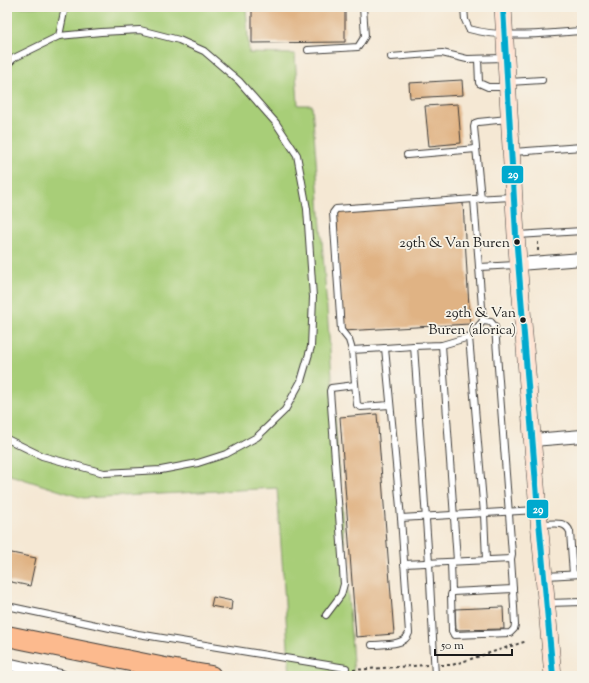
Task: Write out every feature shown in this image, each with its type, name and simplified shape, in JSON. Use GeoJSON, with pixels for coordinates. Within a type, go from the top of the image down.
{"type":"FeatureCollection","features":[{"type":"Feature","properties":{"kind":"main road"},"geometry":{"type":"LineString","coordinates":[[503,7],[516,235],[553,676]]}},
{"type":"Feature","properties":{"kind":"main road"},"geometry":{"type":"LineString","coordinates":[[7,636],[211,676]]}},
{"type":"Feature","properties":{"kind":"street"},"geometry":{"type":"LineString","coordinates":[[519,264],[582,259]]}},
{"type":"Feature","properties":{"kind":"street"},"geometry":{"type":"LineString","coordinates":[[533,440],[582,436]]}},
{"type":"Feature","properties":{"kind":"street"},"geometry":{"type":"LineString","coordinates":[[7,664],[62,676]]}},
{"type":"Feature","properties":{"kind":"lane"},"geometry":{"type":"LineString","coordinates":[[59,36],[65,7]]}},
{"type":"Feature","properties":{"kind":"lane"},"geometry":{"type":"LineString","coordinates":[[308,50],[358,47],[365,36],[363,7]]}},
{"type":"Feature","properties":{"kind":"lane"},"geometry":{"type":"LineString","coordinates":[[464,7],[465,20],[469,29],[480,32],[504,34],[582,30]]}},
{"type":"Feature","properties":{"kind":"lane"},"geometry":{"type":"LineString","coordinates":[[7,65],[14,58],[59,36],[140,30],[179,40],[204,51],[239,81],[276,123],[297,155],[307,209],[313,298],[311,347],[301,381],[286,410],[257,437],[226,454],[198,463],[161,470],[104,472],[42,456],[7,439]]}},
{"type":"Feature","properties":{"kind":"lane"},"geometry":{"type":"LineString","coordinates":[[391,57],[442,53],[467,59],[506,58]]}},
{"type":"Feature","properties":{"kind":"lane"},"geometry":{"type":"LineString","coordinates":[[478,59],[479,83],[488,87],[542,80]]}},
{"type":"Feature","properties":{"kind":"lane"},"geometry":{"type":"LineString","coordinates":[[352,350],[442,345],[469,337],[483,320],[474,127],[475,123],[478,122],[509,119]]}},
{"type":"Feature","properties":{"kind":"lane"},"geometry":{"type":"LineString","coordinates":[[511,152],[582,146]]}},
{"type":"Feature","properties":{"kind":"lane"},"geometry":{"type":"LineString","coordinates":[[407,154],[476,149]]}},
{"type":"Feature","properties":{"kind":"lane"},"geometry":{"type":"LineString","coordinates":[[390,405],[361,407],[357,405],[352,350],[349,340],[341,330],[333,213],[336,209],[514,197]]}},
{"type":"Feature","properties":{"kind":"lane"},"geometry":{"type":"LineString","coordinates":[[516,235],[582,231]]}},
{"type":"Feature","properties":{"kind":"lane"},"geometry":{"type":"LineString","coordinates":[[480,267],[519,264]]}},
{"type":"Feature","properties":{"kind":"lane"},"geometry":{"type":"LineString","coordinates":[[442,345],[454,515],[454,561],[451,595],[452,631],[454,635],[510,633],[514,629],[515,625],[512,589],[512,554],[495,327],[491,322],[483,320]]}},
{"type":"Feature","properties":{"kind":"lane"},"geometry":{"type":"LineString","coordinates":[[469,337],[484,514],[486,560]]}},
{"type":"Feature","properties":{"kind":"lane"},"geometry":{"type":"LineString","coordinates":[[414,346],[430,563],[435,676]]}},
{"type":"Feature","properties":{"kind":"lane"},"geometry":{"type":"LineString","coordinates":[[372,645],[403,642],[408,638],[409,634],[401,518],[385,348]]}},
{"type":"Feature","properties":{"kind":"lane"},"geometry":{"type":"LineString","coordinates":[[326,616],[341,595],[344,584],[330,391],[331,388],[355,385]]}},
{"type":"Feature","properties":{"kind":"lane"},"geometry":{"type":"LineString","coordinates":[[401,518],[509,512],[539,517],[564,524],[568,527],[570,532],[573,574]]}},
{"type":"Feature","properties":{"kind":"lane"},"geometry":{"type":"LineString","coordinates":[[404,564],[512,559]]}},
{"type":"Feature","properties":{"kind":"lane"},"geometry":{"type":"LineString","coordinates":[[544,576],[582,574]]}},
{"type":"Feature","properties":{"kind":"lane"},"geometry":{"type":"LineString","coordinates":[[452,592],[512,589]]}},
{"type":"Feature","properties":{"kind":"lane"},"geometry":{"type":"LineString","coordinates":[[547,603],[582,602]]}},
{"type":"Feature","properties":{"kind":"lane"},"geometry":{"type":"LineString","coordinates":[[7,606],[138,634],[346,668]]}},
{"type":"Feature","properties":{"kind":"path"},"geometry":{"type":"LineString","coordinates":[[538,242],[538,253]]}},
{"type":"Feature","properties":{"kind":"green space"},"geometry":{"type":"Polygon","coordinates":[[[7,7],[246,7],[249,53],[295,54],[298,105],[312,105],[354,676],[290,675],[277,488],[83,498],[7,474],[7,7]]]}},
{"type":"Feature","properties":{"kind":"building"},"geometry":{"type":"Polygon","coordinates":[[[345,9],[345,42],[252,43],[252,10],[345,9]]]}},
{"type":"Feature","properties":{"kind":"building"},"geometry":{"type":"Polygon","coordinates":[[[462,80],[463,95],[410,98],[409,83],[462,80]]]}},
{"type":"Feature","properties":{"kind":"building"},"geometry":{"type":"Polygon","coordinates":[[[458,104],[461,143],[429,146],[425,106],[458,104]]]}},
{"type":"Feature","properties":{"kind":"building"},"geometry":{"type":"Polygon","coordinates":[[[463,203],[470,324],[343,331],[336,210],[463,203]]]}},
{"type":"Feature","properties":{"kind":"building"},"geometry":{"type":"Polygon","coordinates":[[[377,414],[394,634],[356,637],[340,417],[377,414]]]}},
{"type":"Feature","properties":{"kind":"building"},"geometry":{"type":"Polygon","coordinates":[[[7,552],[36,558],[30,586],[7,581],[7,552]]]}},
{"type":"Feature","properties":{"kind":"building"},"geometry":{"type":"Polygon","coordinates":[[[213,597],[232,601],[231,610],[211,606],[213,597]]]}},
{"type":"Feature","properties":{"kind":"building"},"geometry":{"type":"Polygon","coordinates":[[[503,607],[504,629],[456,630],[455,609],[503,607]]]}},
{"type":"Feature","properties":{"kind":"transit line","name":"29"},"geometry":{"type":"LineString","coordinates":[[503,7],[516,235],[553,676]]}},
{"type":"Feature","properties":{"kind":"place","name":"29th & Van Buren"},"geometry":{"type":"Point","coordinates":[517,242]}},
{"type":"Feature","properties":{"kind":"place","name":"29th & Van Buren (alorica)"},"geometry":{"type":"Point","coordinates":[523,320]}}]}
